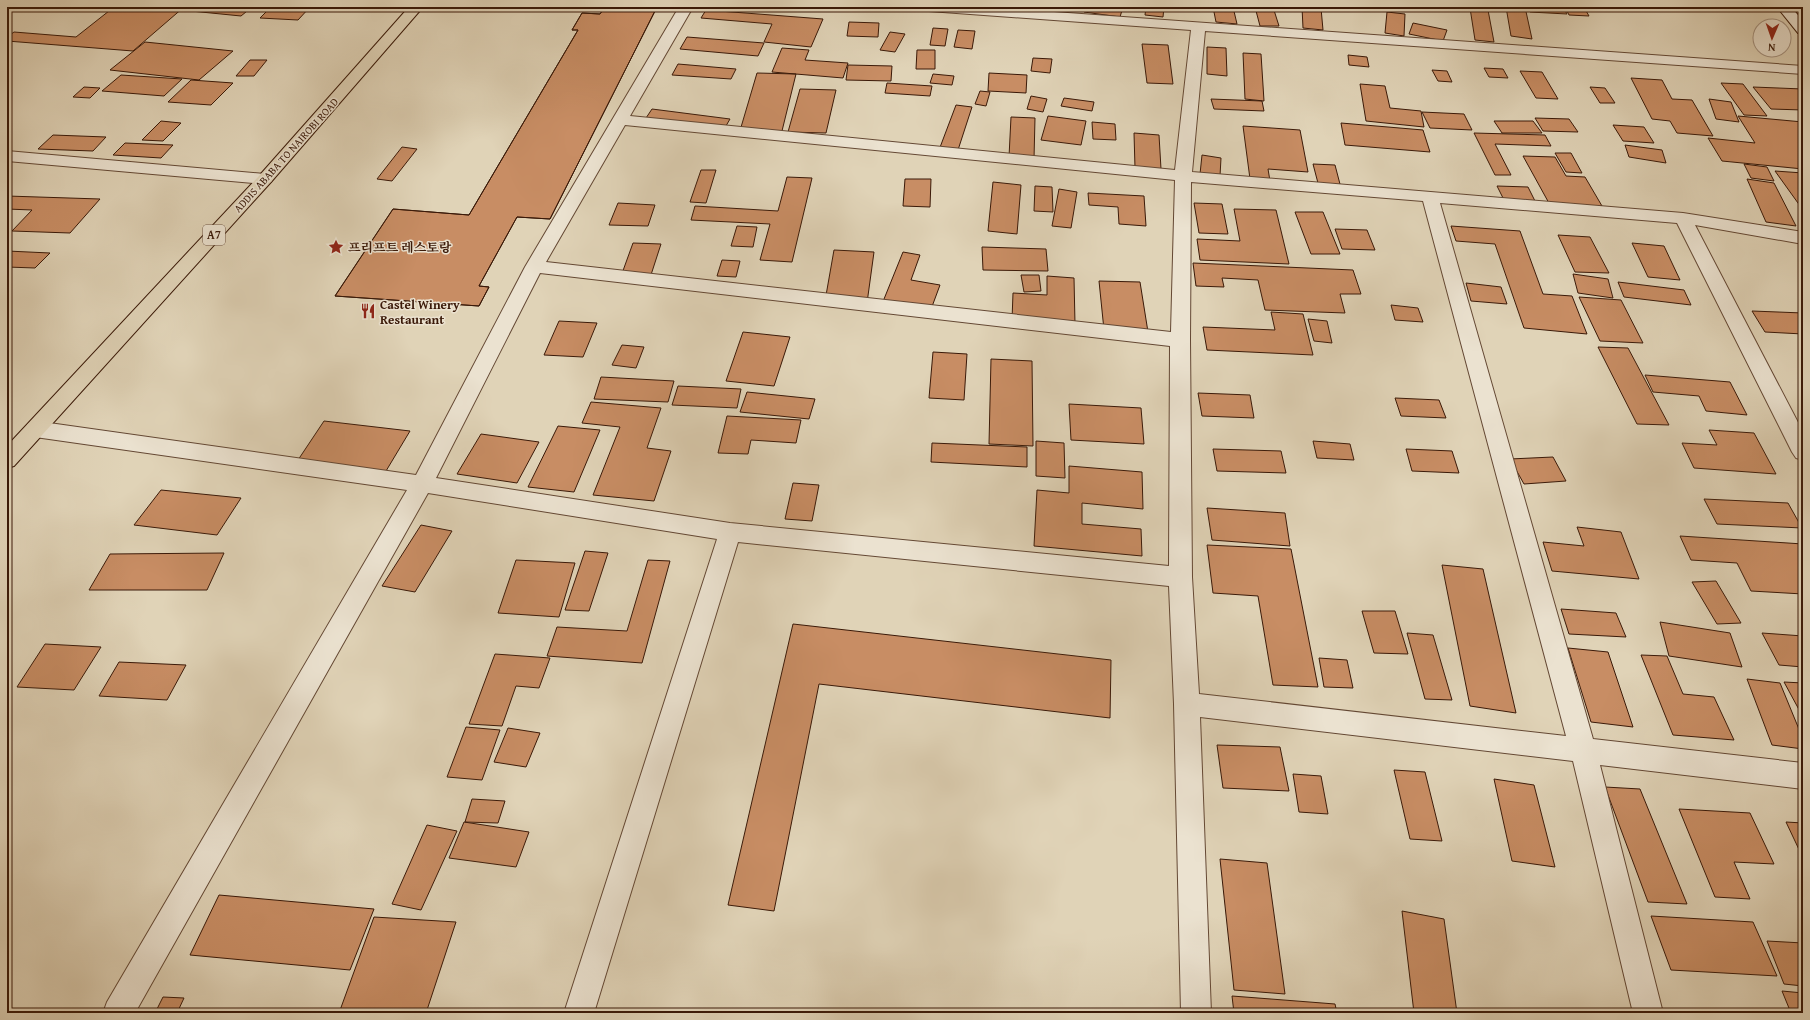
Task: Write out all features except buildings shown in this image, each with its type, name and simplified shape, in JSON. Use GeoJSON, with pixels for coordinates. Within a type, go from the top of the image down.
{"type":"FeatureCollection","features":[{"type":"Feature","properties":{"kind":"highway","name":"ADDIS ABABA TO NAIROBI ROAD"},"geometry":{"type":"LineString","coordinates":[[7,460],[265,179],[416,7]]}},
{"type":"Feature","properties":{"kind":"street"},"geometry":{"type":"LineString","coordinates":[[118,1013],[422,484],[534,267],[686,7]]}},
{"type":"Feature","properties":{"kind":"street"},"geometry":{"type":"LineString","coordinates":[[929,7],[1803,70]]}},
{"type":"Feature","properties":{"kind":"street"},"geometry":{"type":"LineString","coordinates":[[1784,7],[1803,30]]}},
{"type":"Feature","properties":{"kind":"street"},"geometry":{"type":"LineString","coordinates":[[1196,1013],[1187,704],[1180,577],[1180,340],[1183,176],[1198,26]]}},
{"type":"Feature","properties":{"kind":"street"},"geometry":{"type":"LineString","coordinates":[[620,120],[1183,176],[1683,218],[1803,238]]}},
{"type":"Feature","properties":{"kind":"street"},"geometry":{"type":"LineString","coordinates":[[7,156],[265,179]]}},
{"type":"Feature","properties":{"kind":"street"},"geometry":{"type":"LineString","coordinates":[[1430,197],[1583,750],[1648,1013]]}},
{"type":"Feature","properties":{"kind":"street"},"geometry":{"type":"LineString","coordinates":[[1683,218],[1803,452]]}},
{"type":"Feature","properties":{"kind":"street"},"geometry":{"type":"LineString","coordinates":[[534,267],[1180,340]]}},
{"type":"Feature","properties":{"kind":"street"},"geometry":{"type":"LineString","coordinates":[[36,429],[422,484],[730,532],[1180,577]]}},
{"type":"Feature","properties":{"kind":"street"},"geometry":{"type":"LineString","coordinates":[[579,1013],[730,532]]}},
{"type":"Feature","properties":{"kind":"street"},"geometry":{"type":"LineString","coordinates":[[1187,704],[1803,776]]}},
{"type":"Feature","properties":{"kind":"place","name":"프리프트 레스토랑"},"geometry":{"type":"Point","coordinates":[336,247]}},
{"type":"Feature","properties":{"kind":"place","name":"Castel Winery Restaurant"},"geometry":{"type":"Point","coordinates":[368,311]}}]}
